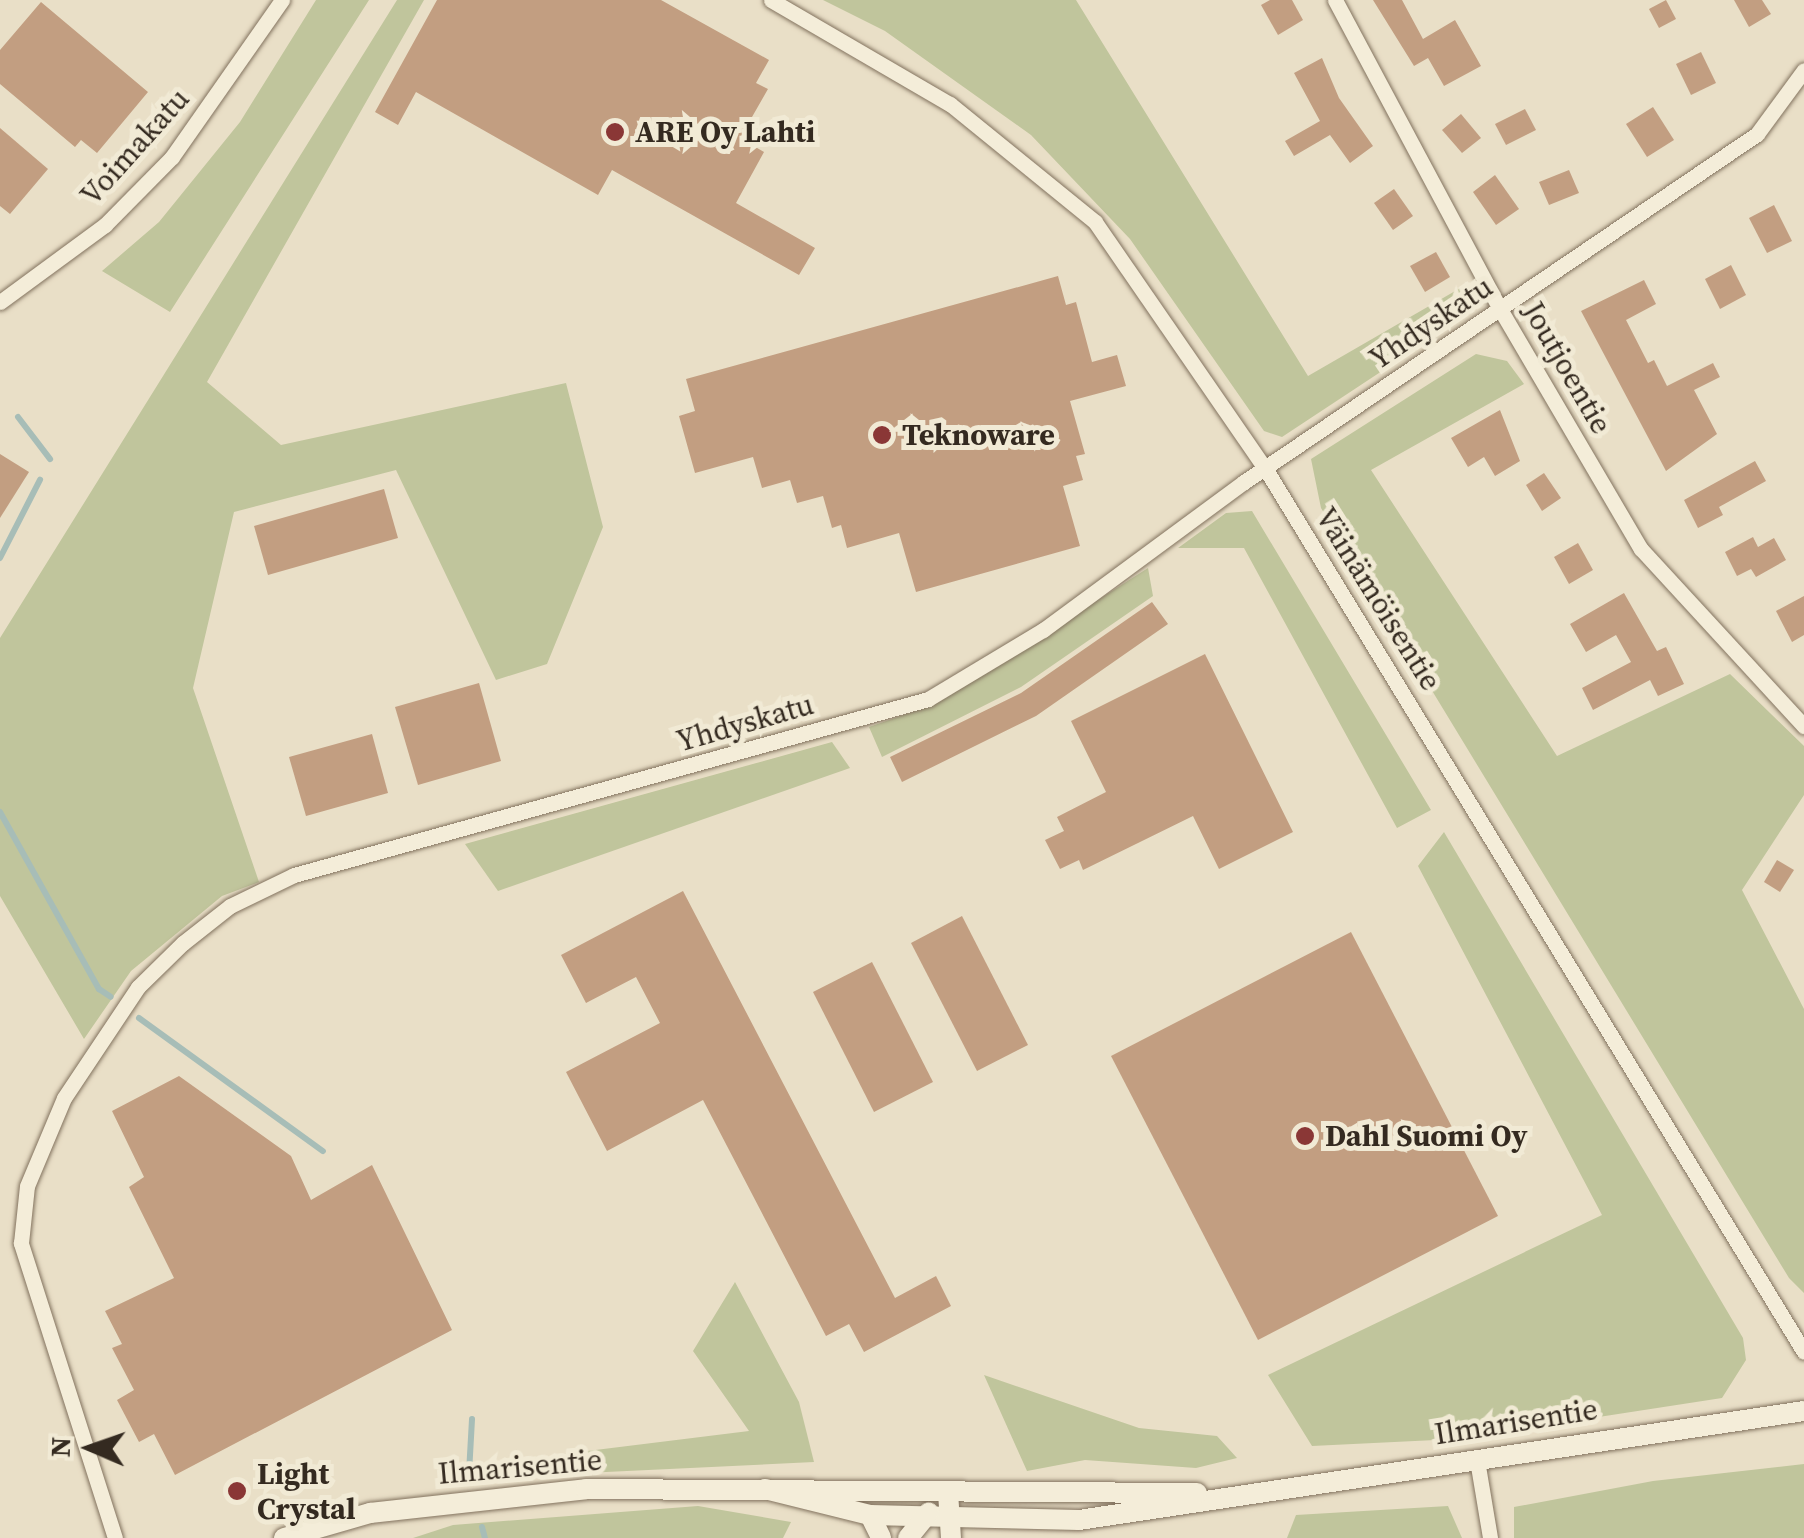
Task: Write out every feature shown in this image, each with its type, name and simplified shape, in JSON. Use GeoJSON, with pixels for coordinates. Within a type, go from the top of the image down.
{"type":"FeatureCollection","features":[{"type":"Feature","properties":{"kind":"street","name":"Voimakatu"},"geometry":{"type":"LineString","coordinates":[[0,302],[105,225],[172,156],[282,0]]}},
{"type":"Feature","properties":{"kind":"street","name":"Väinämöisentie"},"geometry":{"type":"LineString","coordinates":[[771,0],[950,104],[1095,222],[1265,468],[1804,1352]]}},
{"type":"Feature","properties":{"kind":"street","name":"Joutjoentie"},"geometry":{"type":"LineString","coordinates":[[1335,0],[1500,309],[1641,550],[1804,726]]}},
{"type":"Feature","properties":{"kind":"street","name":"Yhdyskatu"},"geometry":{"type":"LineString","coordinates":[[115,1538],[21,1243],[27,1186],[64,1098],[138,987],[183,943],[230,906],[294,874],[928,699],[1043,630],[1265,468],[1757,134],[1804,70]]}},
{"type":"Feature","properties":{"kind":"street","name":"Ilmarisentie"},"geometry":{"type":"LineString","coordinates":[[766,1489],[870,1515],[923,1519],[952,1530],[1078,1520],[1804,1411]]}},
{"type":"Feature","properties":{"kind":"street"},"geometry":{"type":"LineString","coordinates":[[1476,1460],[1490,1538]]}},
{"type":"Feature","properties":{"kind":"street","name":"Ilmarisentie"},"geometry":{"type":"LineString","coordinates":[[284,1538],[370,1513],[470,1498],[586,1488],[1238,1494]]}},
{"type":"Feature","properties":{"kind":"street"},"geometry":{"type":"LineString","coordinates":[[908,1538],[948,1492]]}},
{"type":"Feature","properties":{"kind":"street"},"geometry":{"type":"LineString","coordinates":[[948,1492],[952,1530]]}},
{"type":"Feature","properties":{"kind":"street"},"geometry":{"type":"LineString","coordinates":[[870,1515],[881,1538]]}},
{"type":"Feature","properties":{"kind":"green space"},"geometry":{"type":"Polygon","coordinates":[[[316,0],[369,0],[170,312],[102,271],[159,222],[240,122],[316,0]]]}},
{"type":"Feature","properties":{"kind":"green space"},"geometry":{"type":"Polygon","coordinates":[[[397,0],[424,0],[207,382],[281,445],[566,383],[603,527],[547,664],[496,680],[396,470],[234,512],[193,688],[259,882],[222,896],[131,971],[84,1039],[0,896],[0,638],[397,0]]]}},
{"type":"Feature","properties":{"kind":"green space"},"geometry":{"type":"Polygon","coordinates":[[[823,0],[1076,0],[1308,376],[1469,283],[1466,302],[1382,371],[1282,437],[1264,431],[1130,239],[1031,135],[885,31],[823,0]]]}},
{"type":"Feature","properties":{"kind":"green space"},"geometry":{"type":"Polygon","coordinates":[[[1476,354],[1507,361],[1524,384],[1371,470],[1557,756],[1730,674],[1804,746],[1804,795],[1742,890],[1804,1009],[1804,1293],[1789,1278],[1321,508],[1311,459],[1476,354]]]}},
{"type":"Feature","properties":{"kind":"green space"},"geometry":{"type":"Polygon","coordinates":[[[1252,511],[1431,810],[1397,828],[1244,548],[1178,548],[1226,513],[1252,511]]]}},
{"type":"Feature","properties":{"kind":"green space"},"geometry":{"type":"Polygon","coordinates":[[[1148,568],[1153,596],[1021,687],[882,757],[869,727],[935,704],[1148,568]]]}},
{"type":"Feature","properties":{"kind":"green space"},"geometry":{"type":"Polygon","coordinates":[[[832,742],[850,768],[498,891],[465,844],[832,742]]]}},
{"type":"Feature","properties":{"kind":"green space"},"geometry":{"type":"Polygon","coordinates":[[[1444,832],[1743,1338],[1746,1360],[1722,1398],[1456,1439],[1312,1446],[1268,1375],[1602,1215],[1418,866],[1444,832]]]}},
{"type":"Feature","properties":{"kind":"green space"},"geometry":{"type":"Polygon","coordinates":[[[735,1282],[799,1402],[814,1462],[585,1473],[563,1454],[749,1431],[693,1351],[735,1282]]]}},
{"type":"Feature","properties":{"kind":"green space"},"geometry":{"type":"Polygon","coordinates":[[[984,1375],[1139,1428],[1217,1436],[1237,1458],[1196,1468],[1085,1460],[1027,1471],[984,1375]]]}},
{"type":"Feature","properties":{"kind":"green space"},"geometry":{"type":"Polygon","coordinates":[[[1804,1464],[1804,1538],[1514,1538],[1514,1507],[1653,1481],[1804,1464]]]}},
{"type":"Feature","properties":{"kind":"green space"},"geometry":{"type":"Polygon","coordinates":[[[698,1506],[791,1522],[783,1538],[413,1538],[453,1525],[698,1506]]]}},
{"type":"Feature","properties":{"kind":"green space"},"geometry":{"type":"Polygon","coordinates":[[[1448,1506],[1462,1538],[1287,1538],[1296,1515],[1448,1506]]]}},
{"type":"Feature","properties":{"kind":"building","name":"ARE Oy Lahti"},"geometry":{"type":"Polygon","coordinates":[[[437,0],[661,0],[769,60],[756,83],[768,89],[740,138],[764,152],[736,203],[815,248],[799,275],[612,170],[598,195],[416,92],[398,125],[375,112],[437,0]]]}},
{"type":"Feature","properties":{"kind":"building"},"geometry":{"type":"Polygon","coordinates":[[[1270,0],[1292,0],[1303,20],[1278,35],[1261,5],[1270,0]]]}},
{"type":"Feature","properties":{"kind":"building"},"geometry":{"type":"Polygon","coordinates":[[[1373,0],[1402,0],[1423,39],[1455,20],[1481,66],[1444,86],[1428,58],[1414,66],[1373,0]]]}},
{"type":"Feature","properties":{"kind":"building"},"geometry":{"type":"Polygon","coordinates":[[[1666,0],[1676,19],[1659,28],[1649,9],[1666,0]]]}},
{"type":"Feature","properties":{"kind":"building"},"geometry":{"type":"Polygon","coordinates":[[[1734,0],[1762,0],[1771,14],[1749,27],[1734,0]]]}},
{"type":"Feature","properties":{"kind":"building"},"geometry":{"type":"Polygon","coordinates":[[[41,2],[148,92],[97,153],[81,140],[75,147],[0,84],[0,50],[41,2]]]}},
{"type":"Feature","properties":{"kind":"building"},"geometry":{"type":"Polygon","coordinates":[[[1701,52],[1716,83],[1691,95],[1676,64],[1701,52]]]}},
{"type":"Feature","properties":{"kind":"building"},"geometry":{"type":"Polygon","coordinates":[[[1322,58],[1339,98],[1373,146],[1350,163],[1330,135],[1294,156],[1285,141],[1320,121],[1294,73],[1322,58]]]}},
{"type":"Feature","properties":{"kind":"building"},"geometry":{"type":"Polygon","coordinates":[[[1653,107],[1674,140],[1647,157],[1626,124],[1653,107]]]}},
{"type":"Feature","properties":{"kind":"building"},"geometry":{"type":"Polygon","coordinates":[[[1525,109],[1536,130],[1506,145],[1495,124],[1525,109]]]}},
{"type":"Feature","properties":{"kind":"building"},"geometry":{"type":"Polygon","coordinates":[[[1461,114],[1481,138],[1462,153],[1442,130],[1461,114]]]}},
{"type":"Feature","properties":{"kind":"building"},"geometry":{"type":"Polygon","coordinates":[[[0,128],[48,169],[10,214],[0,206],[0,128]]]}},
{"type":"Feature","properties":{"kind":"building"},"geometry":{"type":"Polygon","coordinates":[[[1569,170],[1579,193],[1549,205],[1539,182],[1569,170]]]}},
{"type":"Feature","properties":{"kind":"building"},"geometry":{"type":"Polygon","coordinates":[[[1495,175],[1519,209],[1496,225],[1473,192],[1495,175]]]}},
{"type":"Feature","properties":{"kind":"building"},"geometry":{"type":"Polygon","coordinates":[[[1394,189],[1413,216],[1393,230],[1374,203],[1394,189]]]}},
{"type":"Feature","properties":{"kind":"building"},"geometry":{"type":"Polygon","coordinates":[[[1774,205],[1792,241],[1767,253],[1749,218],[1774,205]]]}},
{"type":"Feature","properties":{"kind":"building"},"geometry":{"type":"Polygon","coordinates":[[[1436,252],[1450,277],[1425,292],[1410,266],[1436,252]]]}},
{"type":"Feature","properties":{"kind":"building"},"geometry":{"type":"Polygon","coordinates":[[[1731,265],[1746,295],[1720,309],[1705,279],[1731,265]]]}},
{"type":"Feature","properties":{"kind":"building","name":"Teknoware"},"geometry":{"type":"Polygon","coordinates":[[[1058,276],[1066,305],[1076,302],[1092,362],[1117,355],[1126,386],[1070,401],[1085,454],[1076,456],[1083,480],[1063,486],[1080,546],[916,592],[899,533],[847,548],[841,525],[832,528],[823,496],[797,503],[790,480],[762,488],[753,457],[695,473],[679,416],[695,411],[686,379],[1058,276]]]}},
{"type":"Feature","properties":{"kind":"building"},"geometry":{"type":"Polygon","coordinates":[[[1644,280],[1656,304],[1626,320],[1648,363],[1654,360],[1667,386],[1713,363],[1720,377],[1694,390],[1717,434],[1666,471],[1581,311],[1644,280]]]}},
{"type":"Feature","properties":{"kind":"building"},"geometry":{"type":"Polygon","coordinates":[[[1500,410],[1520,461],[1495,476],[1484,457],[1468,467],[1451,438],[1500,410]]]}},
{"type":"Feature","properties":{"kind":"building"},"geometry":{"type":"Polygon","coordinates":[[[0,454],[29,472],[0,518],[0,454]]]}},
{"type":"Feature","properties":{"kind":"building"},"geometry":{"type":"Polygon","coordinates":[[[1755,461],[1766,481],[1719,507],[1723,515],[1698,528],[1684,500],[1755,461]]]}},
{"type":"Feature","properties":{"kind":"building"},"geometry":{"type":"Polygon","coordinates":[[[1544,473],[1561,498],[1542,511],[1526,485],[1544,473]]]}},
{"type":"Feature","properties":{"kind":"building"},"geometry":{"type":"Polygon","coordinates":[[[384,489],[398,538],[268,575],[254,526],[384,489]]]}},
{"type":"Feature","properties":{"kind":"building"},"geometry":{"type":"Polygon","coordinates":[[[1753,537],[1758,547],[1774,538],[1786,560],[1756,577],[1751,569],[1737,576],[1725,552],[1753,537]]]}},
{"type":"Feature","properties":{"kind":"building"},"geometry":{"type":"Polygon","coordinates":[[[1578,543],[1593,570],[1569,584],[1554,557],[1578,543]]]}},
{"type":"Feature","properties":{"kind":"building"},"geometry":{"type":"Polygon","coordinates":[[[1624,593],[1657,651],[1666,647],[1684,684],[1658,696],[1650,680],[1593,710],[1582,688],[1631,662],[1616,635],[1586,652],[1570,624],[1624,593]]]}},
{"type":"Feature","properties":{"kind":"building"},"geometry":{"type":"Polygon","coordinates":[[[1804,596],[1804,635],[1792,642],[1776,611],[1804,596]]]}},
{"type":"Feature","properties":{"kind":"building"},"geometry":{"type":"Polygon","coordinates":[[[1152,602],[1168,624],[1036,716],[902,782],[890,757],[1021,693],[1152,602]]]}},
{"type":"Feature","properties":{"kind":"building"},"geometry":{"type":"Polygon","coordinates":[[[1205,654],[1293,832],[1219,869],[1193,816],[1083,870],[1079,860],[1060,869],[1045,840],[1064,831],[1057,817],[1106,792],[1071,721],[1205,654]]]}},
{"type":"Feature","properties":{"kind":"building"},"geometry":{"type":"Polygon","coordinates":[[[479,683],[501,761],[418,785],[395,707],[479,683]]]}},
{"type":"Feature","properties":{"kind":"building"},"geometry":{"type":"Polygon","coordinates":[[[372,734],[388,793],[306,816],[289,757],[372,734]]]}},
{"type":"Feature","properties":{"kind":"building"},"geometry":{"type":"Polygon","coordinates":[[[1777,860],[1794,870],[1780,892],[1764,882],[1777,860]]]}},
{"type":"Feature","properties":{"kind":"building"},"geometry":{"type":"Polygon","coordinates":[[[683,891],[895,1298],[936,1276],[951,1306],[864,1352],[849,1324],[826,1336],[703,1100],[607,1151],[566,1072],[660,1023],[636,977],[586,1003],[561,955],[683,891]]]}},
{"type":"Feature","properties":{"kind":"building"},"geometry":{"type":"Polygon","coordinates":[[[962,916],[1028,1045],[977,1071],[911,943],[962,916]]]}},
{"type":"Feature","properties":{"kind":"building","name":"Dahl Suomi Oy"},"geometry":{"type":"Polygon","coordinates":[[[1351,932],[1498,1216],[1258,1340],[1111,1056],[1351,932]]]}},
{"type":"Feature","properties":{"kind":"building"},"geometry":{"type":"Polygon","coordinates":[[[872,962],[933,1082],[874,1112],[813,992],[872,962]]]}},
{"type":"Feature","properties":{"kind":"building"},"geometry":{"type":"Polygon","coordinates":[[[179,1076],[291,1156],[311,1200],[372,1165],[452,1330],[175,1475],[154,1434],[139,1442],[117,1400],[134,1390],[112,1348],[122,1344],[105,1311],[174,1278],[129,1187],[144,1177],[112,1111],[179,1076]]]}},
{"type":"Feature","properties":{"kind":"waterway"},"geometry":{"type":"LineString","coordinates":[[18,417],[50,459]]}},
{"type":"Feature","properties":{"kind":"waterway"},"geometry":{"type":"LineString","coordinates":[[0,558],[40,480]]}},
{"type":"Feature","properties":{"kind":"waterway"},"geometry":{"type":"LineString","coordinates":[[0,812],[99,989],[111,997]]}},
{"type":"Feature","properties":{"kind":"waterway"},"geometry":{"type":"LineString","coordinates":[[139,1018],[323,1151]]}},
{"type":"Feature","properties":{"kind":"waterway"},"geometry":{"type":"LineString","coordinates":[[469,1473],[472,1419]]}},
{"type":"Feature","properties":{"kind":"waterway"},"geometry":{"type":"LineString","coordinates":[[482,1527],[485,1538]]}},
{"type":"Feature","properties":{"kind":"place","name":"ARE Oy Lahti"},"geometry":{"type":"Point","coordinates":[615,132]}},
{"type":"Feature","properties":{"kind":"place","name":"Teknoware"},"geometry":{"type":"Point","coordinates":[882,435]}},
{"type":"Feature","properties":{"kind":"place","name":"Dahl Suomi Oy"},"geometry":{"type":"Point","coordinates":[1305,1136]}},
{"type":"Feature","properties":{"kind":"place","name":"Light Crystal"},"geometry":{"type":"Point","coordinates":[237,1491]}}]}
